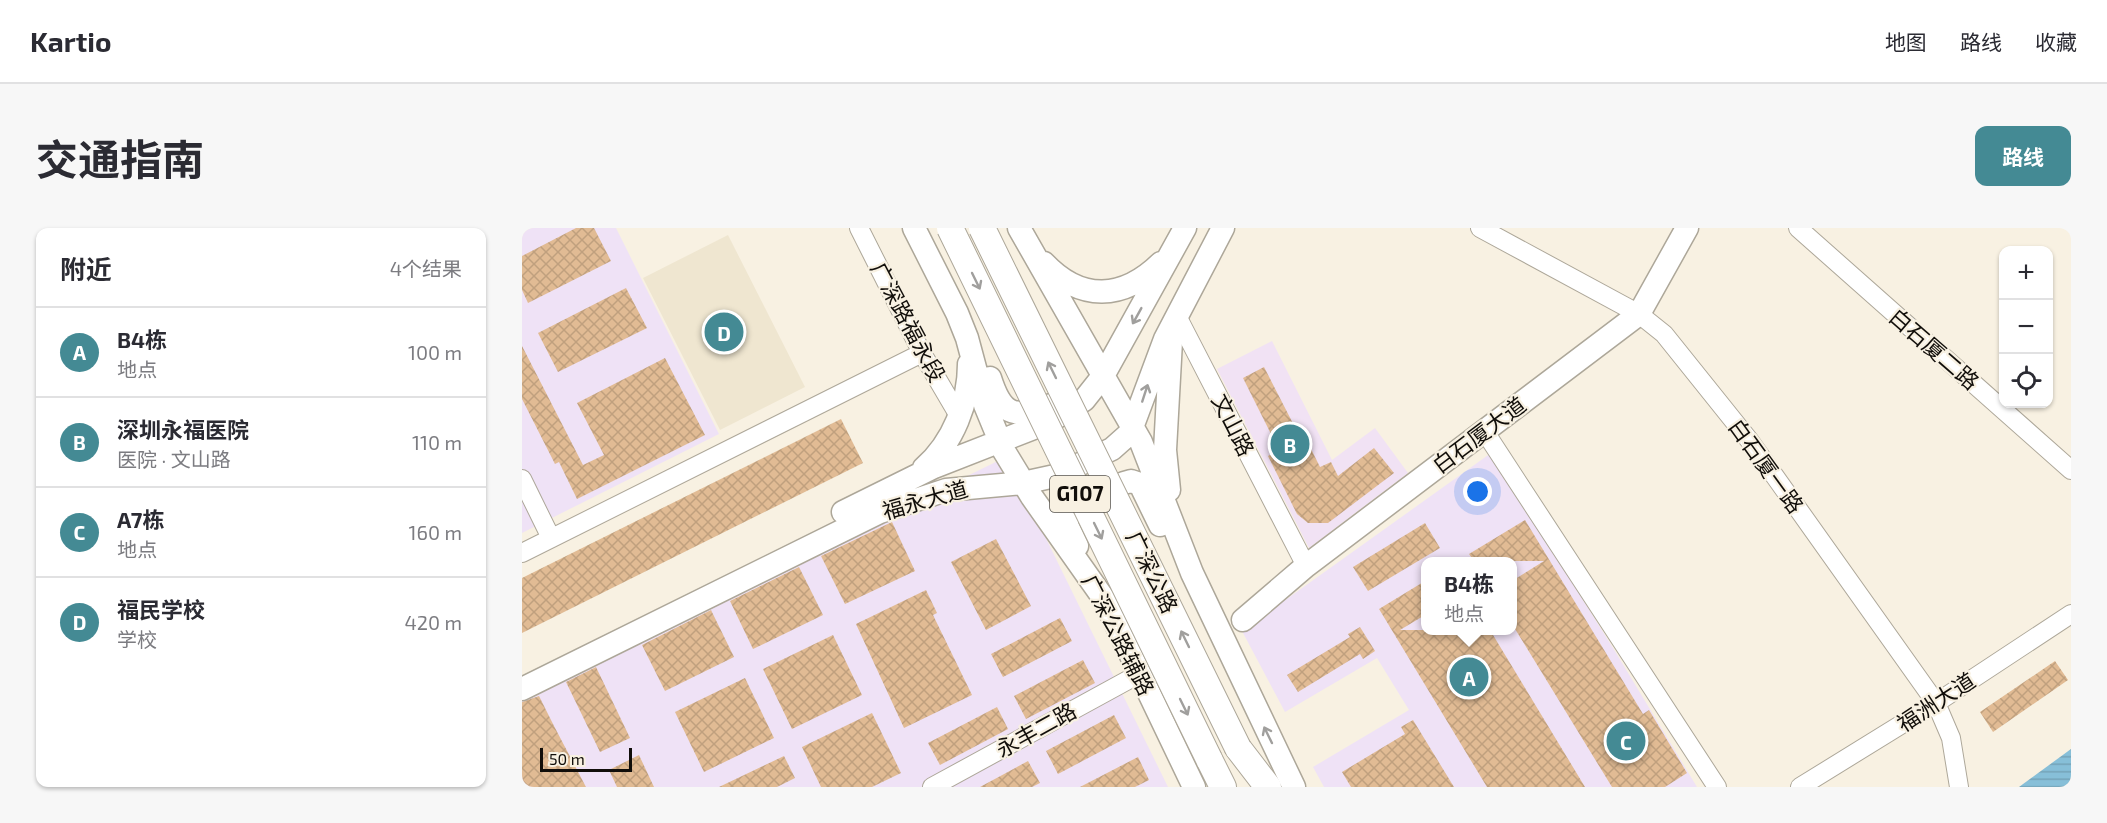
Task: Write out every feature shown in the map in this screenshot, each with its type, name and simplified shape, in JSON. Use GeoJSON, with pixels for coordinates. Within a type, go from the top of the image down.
{"type":"FeatureCollection","features":[{"type":"Feature","properties":{"kind":"highway","name":"广深公路"},"geometry":{"type":"LineString","coordinates":[[950,228],[1223,787]]}},
{"type":"Feature","properties":{"kind":"highway","name":"广深公路"},"geometry":{"type":"LineString","coordinates":[[982,228],[1258,787]]}},
{"type":"Feature","properties":{"kind":"highway"},"geometry":{"type":"LineString","coordinates":[[1238,748],[1268,787]]}},
{"type":"Feature","properties":{"kind":"main road","name":"广深公路辅路"},"geometry":{"type":"LineString","coordinates":[[914,228],[951,300],[967,339],[984,405],[1000,442],[1023,483],[1104,599],[1194,787]]}},
{"type":"Feature","properties":{"kind":"main road","name":"福永大道"},"geometry":{"type":"LineString","coordinates":[[522,672],[934,467],[1049,422],[1074,409],[1094,390],[1103,376],[1185,228]]}},
{"type":"Feature","properties":{"kind":"main road","name":"福永大道"},"geometry":{"type":"LineString","coordinates":[[522,689],[880,512],[946,490],[1023,483],[1075,468],[1119,444],[1133,427],[1157,358],[1174,320],[1223,228]]}},
{"type":"Feature","properties":{"kind":"main road","name":"白石厦大道"},"geometry":{"type":"LineString","coordinates":[[1243,620],[1306,566],[1639,314],[1687,228]]}},
{"type":"Feature","properties":{"kind":"main road"},"geometry":{"type":"LineString","coordinates":[[1019,229],[1054,274],[1068,284],[1097,292],[1111,292],[1141,280],[1171,254]]}},
{"type":"Feature","properties":{"kind":"main road"},"geometry":{"type":"LineString","coordinates":[[1019,229],[1133,427],[1149,459],[1192,573],[1294,787]]}},
{"type":"Feature","properties":{"kind":"main road"},"geometry":{"type":"LineString","coordinates":[[951,300],[974,332],[1000,404],[1016,414],[1056,404],[1083,386],[1088,378],[1089,363],[1072,324]]}},
{"type":"Feature","properties":{"kind":"main road"},"geometry":{"type":"LineString","coordinates":[[1174,320],[1165,450],[1175,530]]}},
{"type":"Feature","properties":{"kind":"main road"},"geometry":{"type":"LineString","coordinates":[[904,482],[935,458],[959,416],[968,380],[967,339]]}},
{"type":"Feature","properties":{"kind":"main road"},"geometry":{"type":"LineString","coordinates":[[1104,599],[1070,531],[1067,514],[1076,505],[1124,483],[1137,482],[1143,488],[1162,529],[1192,573]]}},
{"type":"Feature","properties":{"kind":"street","name":"广深路福永段"},"geometry":{"type":"LineString","coordinates":[[859,228],[922,353],[959,416]]}},
{"type":"Feature","properties":{"kind":"street","name":"白石厦一路"},"geometry":{"type":"LineString","coordinates":[[1480,228],[1639,314],[1664,334],[1749,440],[1936,703],[1951,738],[1959,787]]}},
{"type":"Feature","properties":{"kind":"street","name":"白石厦二路"},"geometry":{"type":"LineString","coordinates":[[1798,228],[2071,470]]}},
{"type":"Feature","properties":{"kind":"street","name":"文山路"},"geometry":{"type":"LineString","coordinates":[[1174,320],[1306,566]]}},
{"type":"Feature","properties":{"kind":"street"},"geometry":{"type":"LineString","coordinates":[[522,553],[922,353]]}},
{"type":"Feature","properties":{"kind":"street"},"geometry":{"type":"LineString","coordinates":[[1485,432],[1717,787]]}},
{"type":"Feature","properties":{"kind":"street"},"geometry":{"type":"LineString","coordinates":[[522,479],[551,538]]}},
{"type":"Feature","properties":{"kind":"street","name":"福洲大道"},"geometry":{"type":"LineString","coordinates":[[1800,787],[1936,703],[2071,614]]}},
{"type":"Feature","properties":{"kind":"street","name":"永丰二路"},"geometry":{"type":"LineString","coordinates":[[932,787],[1140,674]]}},
{"type":"Feature","properties":{"kind":"shaded area"},"geometry":{"type":"Polygon","coordinates":[[[522,228],[616,228],[719,434],[522,533],[522,228]]]}},
{"type":"Feature","properties":{"kind":"shaded area"},"geometry":{"type":"Polygon","coordinates":[[[728,235],[805,387],[720,430],[643,278],[728,235]]]}},
{"type":"Feature","properties":{"kind":"shaded area"},"geometry":{"type":"Polygon","coordinates":[[[1272,341],[1332,460],[1375,428],[1408,473],[1309,548],[1217,369],[1272,341]]]}},
{"type":"Feature","properties":{"kind":"shaded area"},"geometry":{"type":"Polygon","coordinates":[[[1491,453],[1697,787],[1324,787],[1313,767],[1409,710],[1377,658],[1285,712],[1242,631],[1491,453]]]}},
{"type":"Feature","properties":{"kind":"shaded area"},"geometry":{"type":"Polygon","coordinates":[[[1006,457],[1168,787],[522,787],[522,694],[1006,457]]]}},
{"type":"Feature","properties":{"kind":"water"},"geometry":{"type":"Polygon","coordinates":[[[2071,749],[2071,787],[2019,787],[2071,749]]]}},
{"type":"Feature","properties":{"kind":"building"},"geometry":{"type":"Polygon","coordinates":[[[576,228],[594,228],[611,261],[528,303],[522,290],[522,256],[576,228]]]}},
{"type":"Feature","properties":{"kind":"building"},"geometry":{"type":"Polygon","coordinates":[[[626,288],[647,328],[558,372],[538,333],[626,288]]]}},
{"type":"Feature","properties":{"kind":"building"},"geometry":{"type":"Polygon","coordinates":[[[522,346],[583,465],[604,455],[577,403],[665,358],[705,435],[577,499],[559,462],[555,464],[522,399],[522,346]]]}},
{"type":"Feature","properties":{"kind":"building"},"geometry":{"type":"Polygon","coordinates":[[[1264,367],[1301,439],[1305,437],[1320,467],[1331,462],[1338,476],[1374,448],[1394,473],[1328,523],[1308,523],[1297,514],[1268,456],[1279,450],[1243,378],[1264,367]]]}},
{"type":"Feature","properties":{"kind":"building"},"geometry":{"type":"Polygon","coordinates":[[[841,419],[863,463],[522,633],[522,578],[841,419]]]}},
{"type":"Feature","properties":{"kind":"building"},"geometry":{"type":"Polygon","coordinates":[[[1525,520],[1643,714],[1649,710],[1687,773],[1665,787],[1612,787],[1517,632],[1517,578],[1544,561],[1517,561],[1517,557],[1471,557],[1469,554],[1525,520]]]}},
{"type":"Feature","properties":{"kind":"building"},"geometry":{"type":"Polygon","coordinates":[[[892,522],[915,571],[845,604],[821,556],[892,522]]]}},
{"type":"Feature","properties":{"kind":"building"},"geometry":{"type":"Polygon","coordinates":[[[1425,523],[1440,548],[1421,557],[1421,559],[1368,591],[1353,567],[1425,523]]]}},
{"type":"Feature","properties":{"kind":"building"},"geometry":{"type":"Polygon","coordinates":[[[996,539],[1031,606],[986,630],[951,562],[996,539]]]}},
{"type":"Feature","properties":{"kind":"building"},"geometry":{"type":"Polygon","coordinates":[[[799,567],[823,615],[753,649],[730,601],[799,567]]]}},
{"type":"Feature","properties":{"kind":"building"},"geometry":{"type":"Polygon","coordinates":[[[1421,583],[1421,617],[1400,630],[1421,630],[1421,635],[1493,635],[1585,787],[1487,787],[1379,609],[1421,583]]]}},
{"type":"Feature","properties":{"kind":"building"},"geometry":{"type":"Polygon","coordinates":[[[926,590],[937,613],[933,615],[972,695],[904,728],[856,624],[926,590]]]}},
{"type":"Feature","properties":{"kind":"building"},"geometry":{"type":"Polygon","coordinates":[[[711,610],[734,657],[665,691],[642,645],[711,610]]]}},
{"type":"Feature","properties":{"kind":"building"},"geometry":{"type":"Polygon","coordinates":[[[1060,618],[1072,641],[1003,677],[991,654],[1060,618]]]}},
{"type":"Feature","properties":{"kind":"building"},"geometry":{"type":"Polygon","coordinates":[[[1360,627],[1375,651],[1363,659],[1360,654],[1298,692],[1287,675],[1350,637],[1348,634],[1360,627]]]}},
{"type":"Feature","properties":{"kind":"building"},"geometry":{"type":"Polygon","coordinates":[[[833,635],[862,695],[792,729],[763,669],[833,635]]]}},
{"type":"Feature","properties":{"kind":"building"},"geometry":{"type":"Polygon","coordinates":[[[1083,660],[1095,683],[1026,719],[1014,696],[1083,660]]]}},
{"type":"Feature","properties":{"kind":"building"},"geometry":{"type":"Polygon","coordinates":[[[2055,661],[2068,680],[1993,732],[1980,712],[2055,661]]]}},
{"type":"Feature","properties":{"kind":"building"},"geometry":{"type":"Polygon","coordinates":[[[596,667],[630,738],[600,752],[566,682],[596,667]]]}},
{"type":"Feature","properties":{"kind":"building"},"geometry":{"type":"Polygon","coordinates":[[[745,678],[774,738],[704,772],[675,712],[745,678]]]}},
{"type":"Feature","properties":{"kind":"building"},"geometry":{"type":"Polygon","coordinates":[[[539,696],[586,787],[522,787],[522,702],[539,696]]]}},
{"type":"Feature","properties":{"kind":"building"},"geometry":{"type":"Polygon","coordinates":[[[997,707],[1008,729],[940,765],[928,743],[997,707]]]}},
{"type":"Feature","properties":{"kind":"building"},"geometry":{"type":"Polygon","coordinates":[[[872,713],[901,773],[872,787],[821,787],[802,747],[872,713]]]}},
{"type":"Feature","properties":{"kind":"building"},"geometry":{"type":"Polygon","coordinates":[[[1114,715],[1126,738],[1058,774],[1046,751],[1114,715]]]}},
{"type":"Feature","properties":{"kind":"building"},"geometry":{"type":"Polygon","coordinates":[[[1413,720],[1454,787],[1351,787],[1342,772],[1405,734],[1401,727],[1413,720]]]}},
{"type":"Feature","properties":{"kind":"building"},"geometry":{"type":"Polygon","coordinates":[[[639,755],[654,787],[617,787],[609,770],[639,755]]]}},
{"type":"Feature","properties":{"kind":"building"},"geometry":{"type":"Polygon","coordinates":[[[784,756],[795,778],[777,787],[719,787],[784,756]]]}},
{"type":"Feature","properties":{"kind":"building"},"geometry":{"type":"Polygon","coordinates":[[[1138,757],[1149,780],[1135,787],[1080,787],[1138,757]]]}},
{"type":"Feature","properties":{"kind":"building"},"geometry":{"type":"Polygon","coordinates":[[[1028,761],[1040,783],[1032,787],[980,787],[1028,761]]]}},
{"type":"Feature","properties":{"kind":"place","name":"福民学校"},"geometry":{"type":"Point","coordinates":[724,332]}},
{"type":"Feature","properties":{"kind":"place","name":"深圳永福医院"},"geometry":{"type":"Point","coordinates":[1290,444]}},
{"type":"Feature","properties":{"kind":"place","name":"B4栋"},"geometry":{"type":"Point","coordinates":[1469,677]}},
{"type":"Feature","properties":{"kind":"place","name":"A7栋"},"geometry":{"type":"Point","coordinates":[1626,741]}}]}
